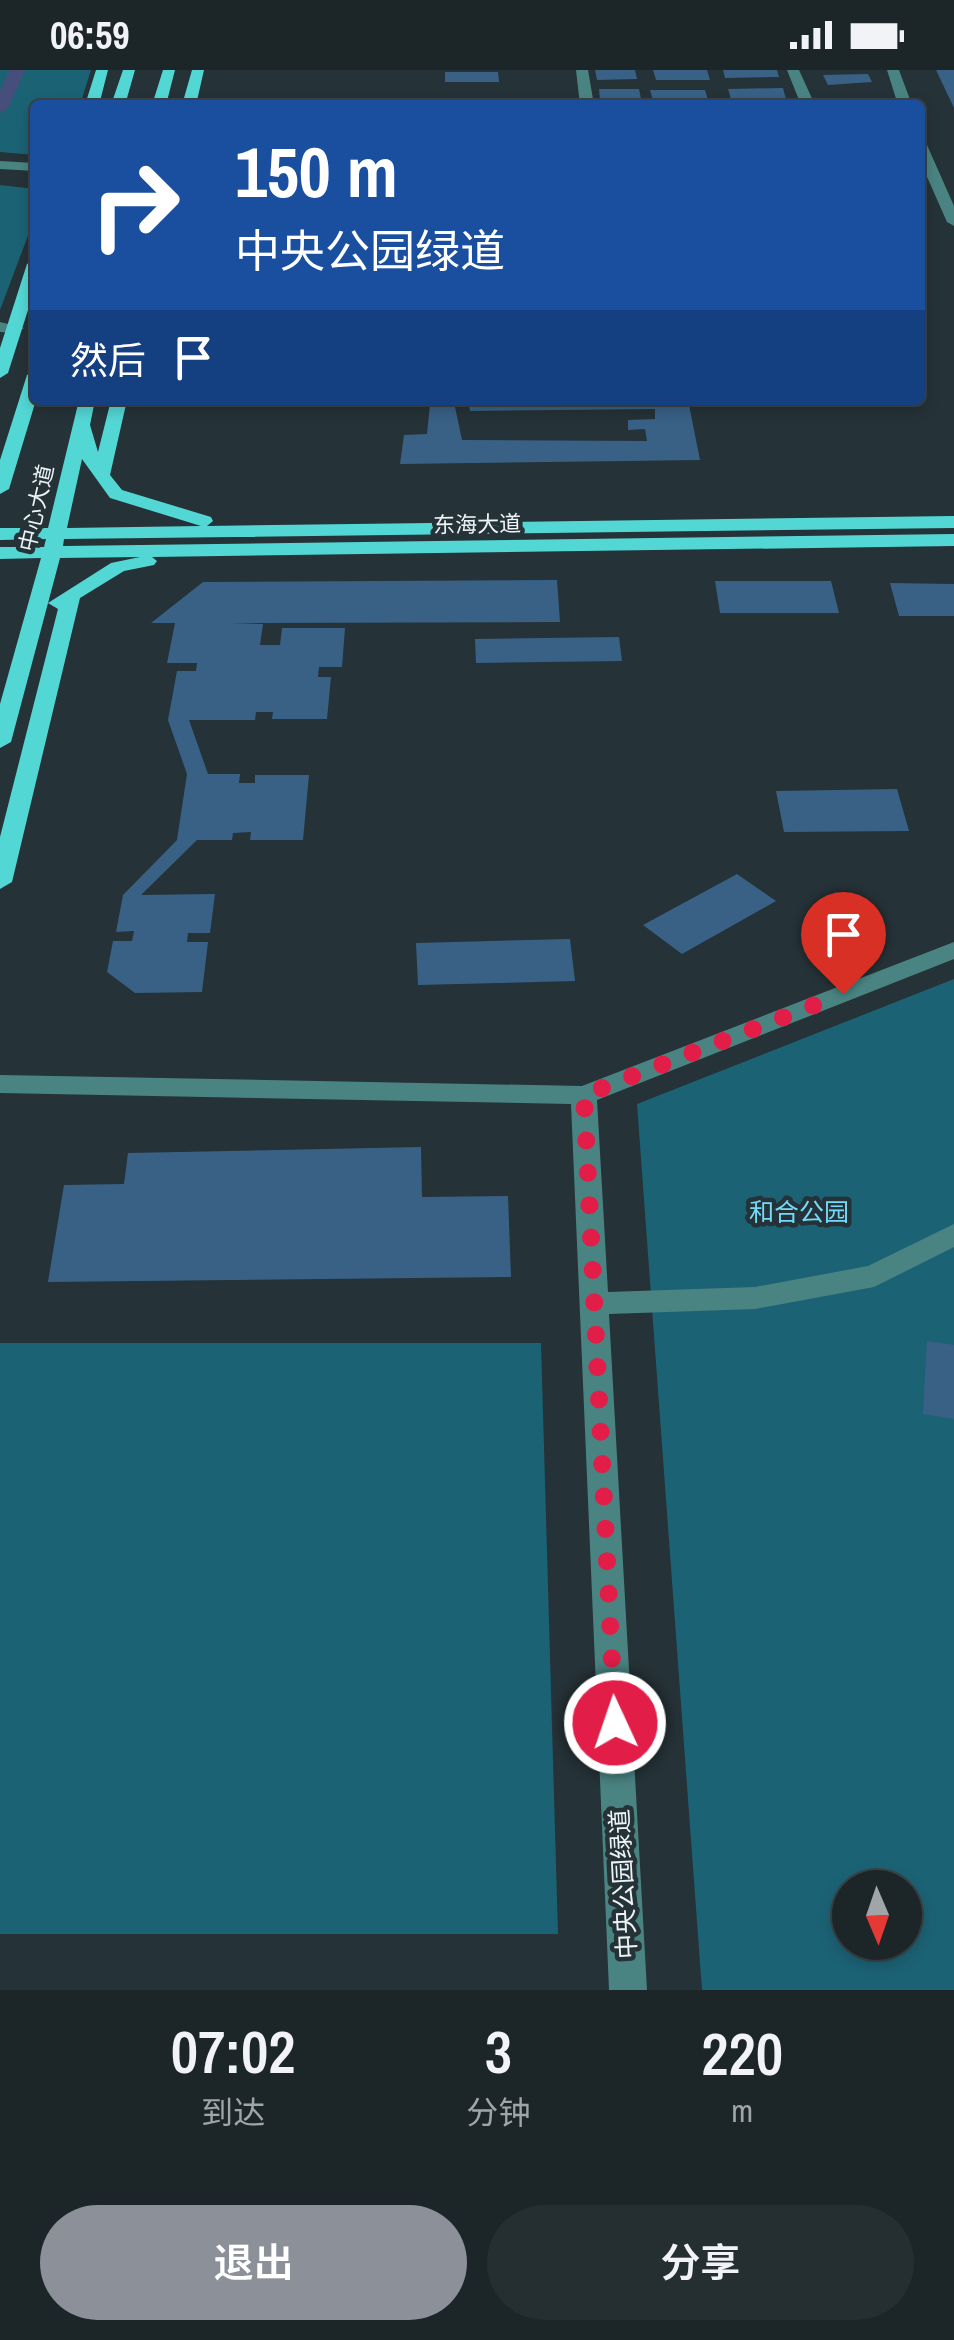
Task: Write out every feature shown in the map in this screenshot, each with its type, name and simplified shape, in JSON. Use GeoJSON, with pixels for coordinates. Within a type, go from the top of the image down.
{"type":"FeatureCollection","features":[{"type":"Feature","properties":{"kind":"main road"},"geometry":{"type":"LineString","coordinates":[[93,100],[102,70]]}},
{"type":"Feature","properties":{"kind":"main road"},"geometry":{"type":"LineString","coordinates":[[119,100],[128,70]]}},
{"type":"Feature","properties":{"kind":"main road"},"geometry":{"type":"LineString","coordinates":[[161,100],[170,70]]}},
{"type":"Feature","properties":{"kind":"main road"},"geometry":{"type":"LineString","coordinates":[[190,100],[198,70]]}},
{"type":"Feature","properties":{"kind":"main road"},"geometry":{"type":"LineString","coordinates":[[0,372],[7,332],[30,276]]}},
{"type":"Feature","properties":{"kind":"main road"},"geometry":{"type":"LineString","coordinates":[[0,372],[30,339]]}},
{"type":"Feature","properties":{"kind":"main road","name":"中心大道"},"geometry":{"type":"LineString","coordinates":[[0,489],[30,391]]}},
{"type":"Feature","properties":{"kind":"main road","name":"中心大道"},"geometry":{"type":"LineString","coordinates":[[0,742],[86,405]]}},
{"type":"Feature","properties":{"kind":"main road"},"geometry":{"type":"LineString","coordinates":[[100,475],[117,405]]}},
{"type":"Feature","properties":{"kind":"main road"},"geometry":{"type":"LineString","coordinates":[[82,424],[93,466],[116,494],[173,514],[243,530]]}},
{"type":"Feature","properties":{"kind":"main road","name":"东海大道"},"geometry":{"type":"LineString","coordinates":[[0,552],[54,542],[243,530],[954,522]]}},
{"type":"Feature","properties":{"kind":"main road","name":"东海大道"},"geometry":{"type":"LineString","coordinates":[[0,534],[54,542],[224,550],[954,540]]}},
{"type":"Feature","properties":{"kind":"main road"},"geometry":{"type":"LineString","coordinates":[[33,620],[118,567],[224,550]]}},
{"type":"Feature","properties":{"kind":"main road"},"geometry":{"type":"LineString","coordinates":[[0,882],[71,596]]}},
{"type":"Feature","properties":{"kind":"street"},"geometry":{"type":"LineString","coordinates":[[582,70],[587,100]]}},
{"type":"Feature","properties":{"kind":"street"},"geometry":{"type":"LineString","coordinates":[[793,70],[806,100]]}},
{"type":"Feature","properties":{"kind":"street"},"geometry":{"type":"LineString","coordinates":[[892,70],[903,100]]}},
{"type":"Feature","properties":{"kind":"street"},"geometry":{"type":"LineString","coordinates":[[5,166],[30,167]]}},
{"type":"Feature","properties":{"kind":"street"},"geometry":{"type":"LineString","coordinates":[[925,168],[954,168]]}},
{"type":"Feature","properties":{"kind":"street"},"geometry":{"type":"LineString","coordinates":[[925,170],[954,222]]}},
{"type":"Feature","properties":{"kind":"street"},"geometry":{"type":"LineString","coordinates":[[0,1084],[584,1095],[954,950]]}},
{"type":"Feature","properties":{"kind":"street","name":"中央公园绿道"},"geometry":{"type":"LineString","coordinates":[[584,1095],[628,1990]]}},
{"type":"Feature","properties":{"kind":"street"},"geometry":{"type":"LineString","coordinates":[[594,1303],[755,1298],[857,1280],[874,1276],[954,1234]]}},
{"type":"Feature","properties":{"kind":"green space"},"geometry":{"type":"Polygon","coordinates":[[[0,70],[91,70],[82,100],[30,100],[30,155],[0,152],[0,70]]]}},
{"type":"Feature","properties":{"kind":"green space"},"geometry":{"type":"Polygon","coordinates":[[[0,185],[30,188],[30,230],[0,310],[0,185]]]}},
{"type":"Feature","properties":{"kind":"green space","name":"和合公园"},"geometry":{"type":"Polygon","coordinates":[[[954,979],[954,1990],[702,1990],[637,1104],[954,979]]]}},
{"type":"Feature","properties":{"kind":"green space"},"geometry":{"type":"Polygon","coordinates":[[[0,1343],[541,1343],[558,1934],[0,1934],[0,1343]]]}},
{"type":"Feature","properties":{"kind":"building"},"geometry":{"type":"Polygon","coordinates":[[[595,70],[635,70],[637,79],[597,80],[595,70]]]}},
{"type":"Feature","properties":{"kind":"building"},"geometry":{"type":"Polygon","coordinates":[[[653,70],[707,70],[710,80],[656,80],[653,70]]]}},
{"type":"Feature","properties":{"kind":"building"},"geometry":{"type":"Polygon","coordinates":[[[723,70],[777,70],[779,77],[725,78],[723,70]]]}},
{"type":"Feature","properties":{"kind":"building"},"geometry":{"type":"Polygon","coordinates":[[[936,70],[954,70],[954,108],[936,70]]]}},
{"type":"Feature","properties":{"kind":"building"},"geometry":{"type":"Polygon","coordinates":[[[445,72],[498,72],[499,82],[445,82],[445,72]]]}},
{"type":"Feature","properties":{"kind":"building"},"geometry":{"type":"Polygon","coordinates":[[[868,74],[872,82],[828,85],[823,75],[868,74]]]}},
{"type":"Feature","properties":{"kind":"building"},"geometry":{"type":"Polygon","coordinates":[[[783,88],[786,99],[731,99],[728,89],[783,88]]]}},
{"type":"Feature","properties":{"kind":"building"},"geometry":{"type":"Polygon","coordinates":[[[599,89],[639,89],[641,99],[600,100],[599,89]]]}},
{"type":"Feature","properties":{"kind":"building"},"geometry":{"type":"Polygon","coordinates":[[[650,90],[705,90],[708,100],[653,100],[650,90]]]}},
{"type":"Feature","properties":{"kind":"building"},"geometry":{"type":"Polygon","coordinates":[[[430,405],[455,407],[462,440],[647,441],[645,429],[628,430],[628,420],[655,419],[655,409],[470,411],[469,405],[689,405],[700,460],[400,464],[404,435],[427,434],[430,405]]]}},
{"type":"Feature","properties":{"kind":"building"},"geometry":{"type":"Polygon","coordinates":[[[557,580],[560,622],[231,623],[263,624],[260,645],[280,645],[282,628],[345,628],[342,667],[319,667],[318,677],[331,677],[327,719],[272,719],[273,712],[256,712],[255,720],[189,720],[208,774],[240,774],[239,783],[255,783],[255,775],[309,775],[303,840],[250,840],[251,832],[233,833],[232,840],[197,840],[141,895],[215,894],[210,933],[188,933],[187,942],[208,942],[202,992],[135,993],[107,972],[113,941],[132,941],[134,931],[116,932],[123,895],[177,840],[187,774],[168,720],[177,671],[196,671],[197,663],[167,663],[175,623],[151,623],[203,582],[557,580]]]}},
{"type":"Feature","properties":{"kind":"building"},"geometry":{"type":"Polygon","coordinates":[[[715,581],[831,581],[839,613],[720,613],[715,581]]]}},
{"type":"Feature","properties":{"kind":"building"},"geometry":{"type":"Polygon","coordinates":[[[890,583],[954,584],[954,616],[899,616],[890,583]]]}},
{"type":"Feature","properties":{"kind":"building"},"geometry":{"type":"Polygon","coordinates":[[[619,637],[622,661],[476,663],[475,639],[619,637]]]}},
{"type":"Feature","properties":{"kind":"building"},"geometry":{"type":"Polygon","coordinates":[[[897,789],[909,831],[784,832],[776,791],[897,789]]]}},
{"type":"Feature","properties":{"kind":"building"},"geometry":{"type":"Polygon","coordinates":[[[737,874],[776,901],[682,954],[643,925],[737,874]]]}},
{"type":"Feature","properties":{"kind":"building"},"geometry":{"type":"Polygon","coordinates":[[[570,939],[575,981],[418,985],[416,943],[570,939]]]}},
{"type":"Feature","properties":{"kind":"building"},"geometry":{"type":"Polygon","coordinates":[[[421,1147],[422,1197],[508,1196],[511,1277],[48,1282],[64,1185],[124,1184],[128,1153],[421,1147]]]}},
{"type":"Feature","properties":{"kind":"building"},"geometry":{"type":"Polygon","coordinates":[[[927,1341],[954,1345],[954,1419],[923,1414],[927,1341]]]}},
{"type":"Feature","properties":{"kind":"waterway"},"geometry":{"type":"LineString","coordinates":[[0,108],[17,70]]}},
{"type":"Feature","properties":{"kind":"route"},"geometry":{"type":"LineString","coordinates":[[615,1723],[584,1095],[843,994]]}}]}
